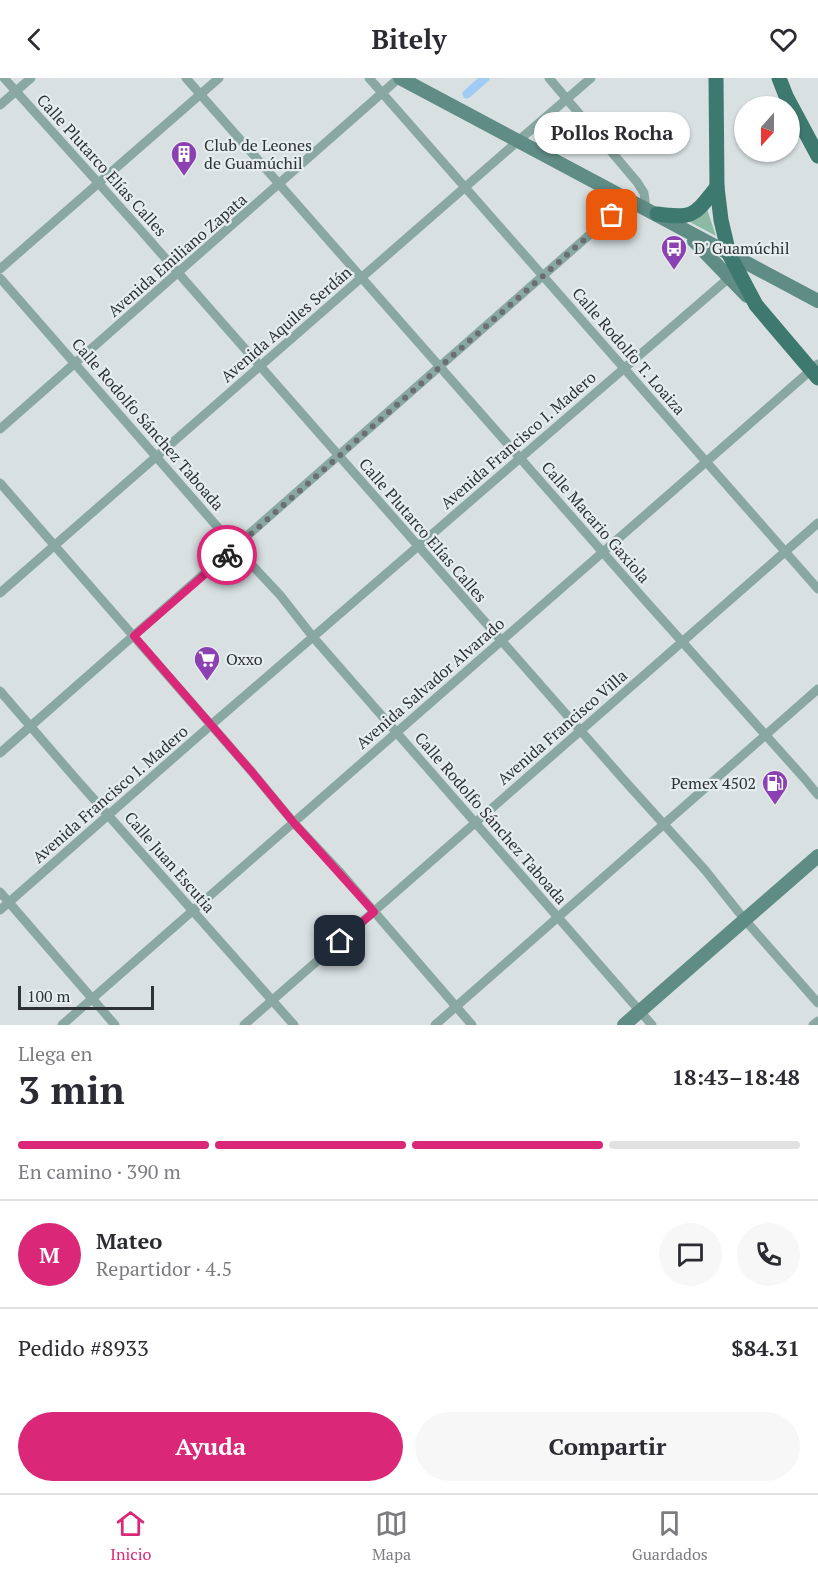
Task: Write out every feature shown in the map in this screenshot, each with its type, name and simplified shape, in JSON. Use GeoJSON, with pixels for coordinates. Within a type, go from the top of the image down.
{"type":"FeatureCollection","features":[{"type":"Feature","properties":{"kind":"main road"},"geometry":{"type":"LineString","coordinates":[[400,78],[818,301]]}},
{"type":"Feature","properties":{"kind":"main road"},"geometry":{"type":"LineString","coordinates":[[716,78],[717,187],[721,220],[730,255],[756,305]]}},
{"type":"Feature","properties":{"kind":"main road"},"geometry":{"type":"LineString","coordinates":[[779,78],[818,156]]}},
{"type":"Feature","properties":{"kind":"main road"},"geometry":{"type":"LineString","coordinates":[[654,213],[676,217],[688,216],[700,208],[717,187]]}},
{"type":"Feature","properties":{"kind":"main road"},"geometry":{"type":"LineString","coordinates":[[654,213],[696,242],[816,371]]}},
{"type":"Feature","properties":{"kind":"main road"},"geometry":{"type":"LineString","coordinates":[[624,1025],[818,856]]}},
{"type":"Feature","properties":{"kind":"street","name":"Calle Plutarco Elías Calles"},"geometry":{"type":"LineString","coordinates":[[4,78],[705,870],[818,1004]]}},
{"type":"Feature","properties":{"kind":"street"},"geometry":{"type":"LineString","coordinates":[[0,105],[31,78]]}},
{"type":"Feature","properties":{"kind":"street","name":"Calle Macario Gaxiola"},"geometry":{"type":"LineString","coordinates":[[186,78],[818,795]]}},
{"type":"Feature","properties":{"kind":"street"},"geometry":{"type":"LineString","coordinates":[[0,269],[219,78]]}},
{"type":"Feature","properties":{"kind":"street","name":"Calle Rodolfo T. Loaiza"},"geometry":{"type":"LineString","coordinates":[[369,78],[818,589]]}},
{"type":"Feature","properties":{"kind":"street","name":"Avenida Emiliano Zapata"},"geometry":{"type":"LineString","coordinates":[[0,429],[400,78]]}},
{"type":"Feature","properties":{"kind":"street"},"geometry":{"type":"LineString","coordinates":[[549,78],[637,182],[654,213]]}},
{"type":"Feature","properties":{"kind":"street","name":"Avenida Aquiles Serdán"},"geometry":{"type":"LineString","coordinates":[[0,593],[591,78]]}},
{"type":"Feature","properties":{"kind":"street"},"geometry":{"type":"LineString","coordinates":[[0,753],[629,200]]}},
{"type":"Feature","properties":{"kind":"street","name":"Avenida Francisco I. Madero"},"geometry":{"type":"LineString","coordinates":[[0,910],[730,277]]}},
{"type":"Feature","properties":{"kind":"street","name":"Calle Rodolfo Sánchez Taboada"},"geometry":{"type":"LineString","coordinates":[[0,278],[235,547],[280,595],[313,637],[651,1025]]}},
{"type":"Feature","properties":{"kind":"street","name":"Avenida Salvador Alvarado"},"geometry":{"type":"LineString","coordinates":[[62,1025],[706,462],[816,371]]}},
{"type":"Feature","properties":{"kind":"street"},"geometry":{"type":"LineString","coordinates":[[0,483],[472,1025]]}},
{"type":"Feature","properties":{"kind":"street","name":"Avenida Francisco Villa"},"geometry":{"type":"LineString","coordinates":[[244,1025],[818,523]]}},
{"type":"Feature","properties":{"kind":"street"},"geometry":{"type":"LineString","coordinates":[[435,1025],[818,689]]}},
{"type":"Feature","properties":{"kind":"street","name":"Calle Juan Escutia"},"geometry":{"type":"LineString","coordinates":[[0,691],[294,1025]]}},
{"type":"Feature","properties":{"kind":"street"},"geometry":{"type":"LineString","coordinates":[[0,892],[115,1025]]}},
{"type":"Feature","properties":{"kind":"street"},"geometry":{"type":"LineString","coordinates":[[813,1025],[818,1021]]}},
{"type":"Feature","properties":{"kind":"green space"},"geometry":{"type":"Polygon","coordinates":[[[707,209],[716,236],[688,221],[707,209]]]}},
{"type":"Feature","properties":{"kind":"waterway"},"geometry":{"type":"LineString","coordinates":[[467,94],[485,78]]}},
{"type":"Feature","properties":{"kind":"way so far"},"geometry":{"type":"LineString","coordinates":[[227,555],[612,215]]}},
{"type":"Feature","properties":{"kind":"place","name":"Club de Leones de Guamúchil"},"geometry":{"type":"Point","coordinates":[184,177]}},
{"type":"Feature","properties":{"kind":"place","name":"Pollos Rocha"},"geometry":{"type":"Point","coordinates":[612,215]}},
{"type":"Feature","properties":{"kind":"place","name":"D' Guamúchil"},"geometry":{"type":"Point","coordinates":[674,271]}},
{"type":"Feature","properties":{"kind":"place","name":"Oxxo"},"geometry":{"type":"Point","coordinates":[207,682]}},
{"type":"Feature","properties":{"kind":"place","name":"Pemex 4502"},"geometry":{"type":"Point","coordinates":[775,806]}},
{"type":"Feature","properties":{"kind":"route"},"geometry":{"type":"LineString","coordinates":[[227,555],[134,636],[294,823],[374,912],[340,941]]}}]}
